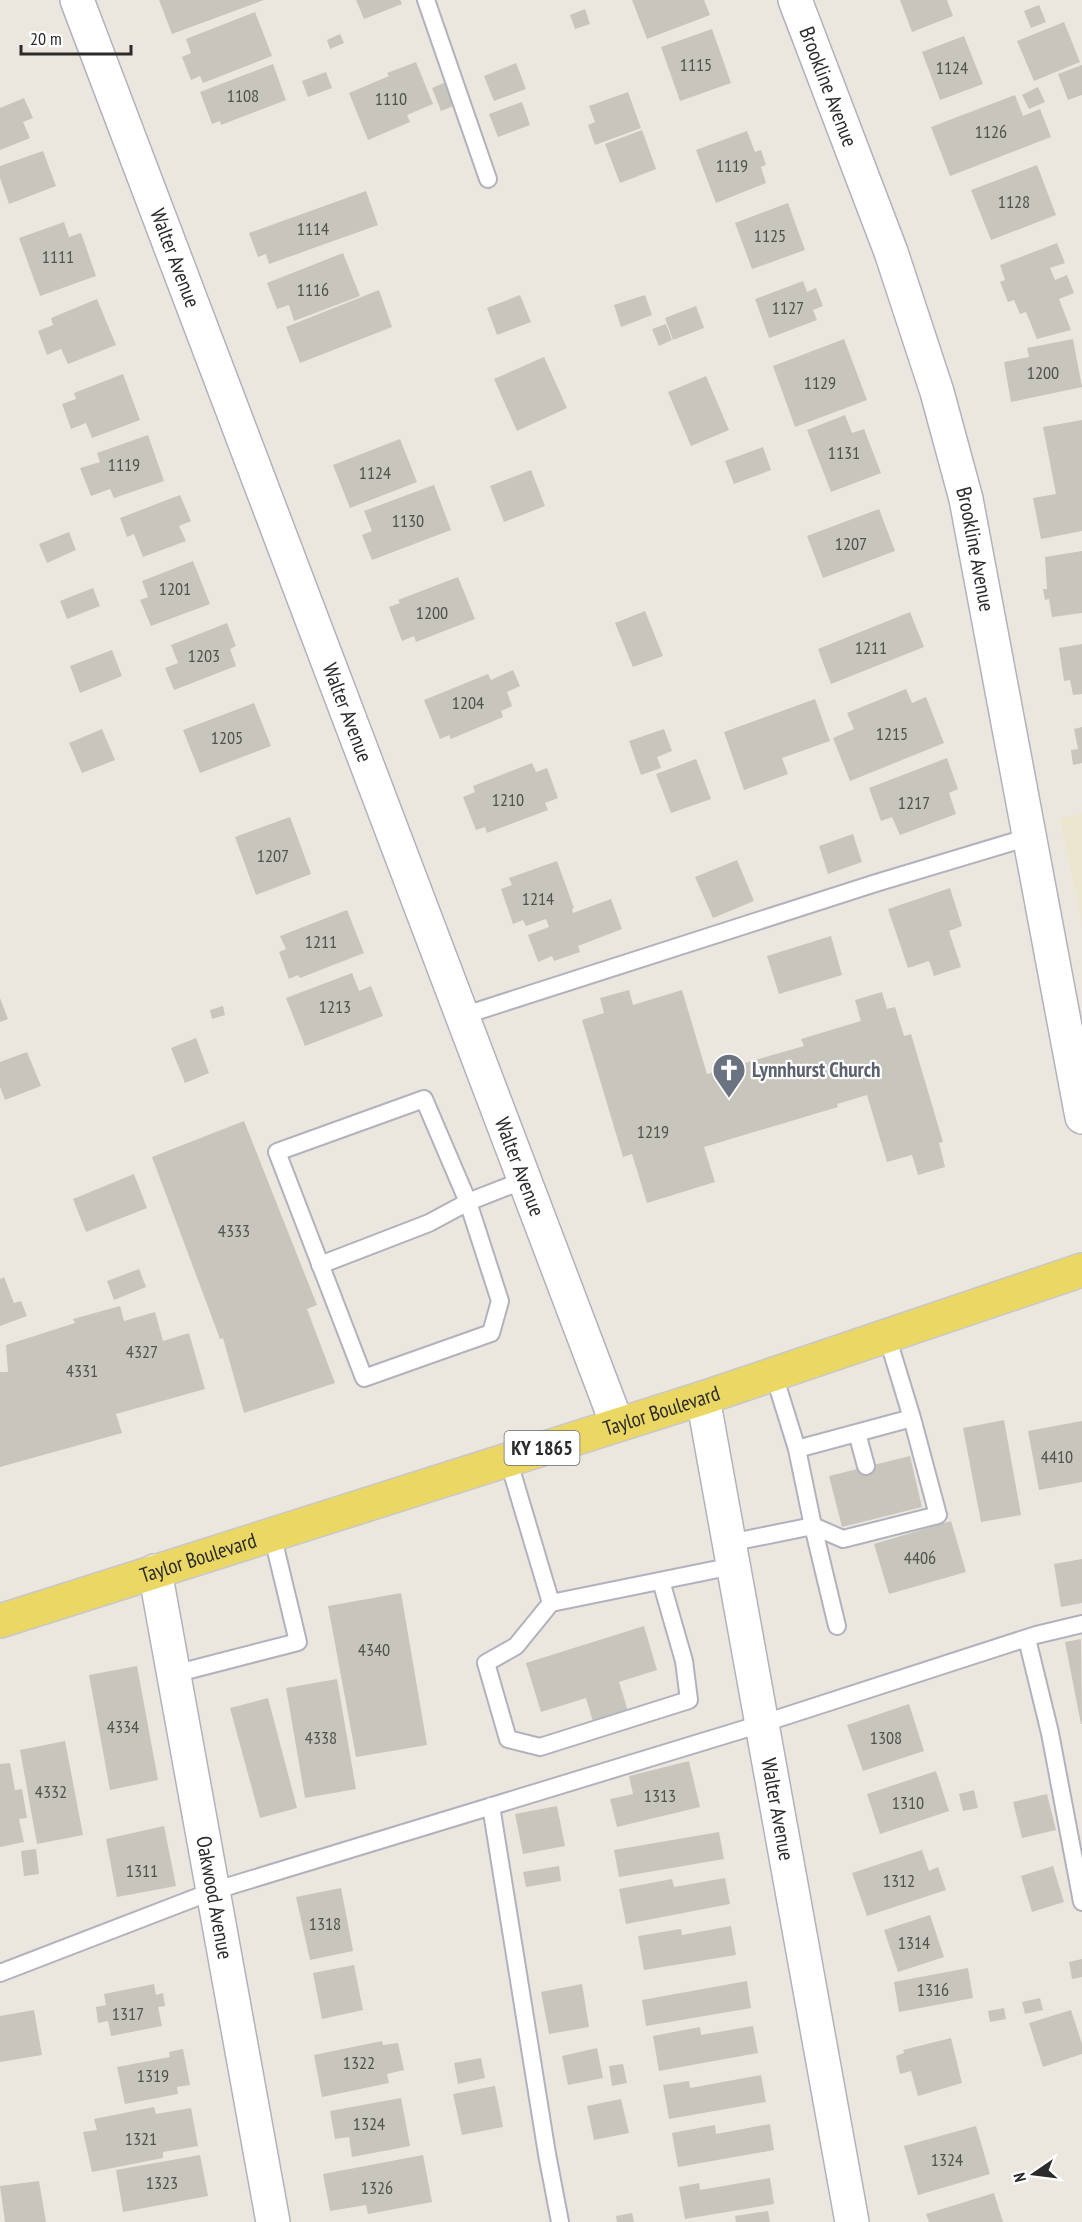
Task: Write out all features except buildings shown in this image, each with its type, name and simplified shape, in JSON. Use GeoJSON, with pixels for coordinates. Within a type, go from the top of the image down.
{"type":"FeatureCollection","features":[{"type":"Feature","properties":{"kind":"main road","name":"Taylor Boulevard"},"geometry":{"type":"LineString","coordinates":[[0,1621],[703,1398],[1082,1270]]}},
{"type":"Feature","properties":{"kind":"street","name":"Walter Avenue"},"geometry":{"type":"LineString","coordinates":[[77,0],[617,1425]]}},
{"type":"Feature","properties":{"kind":"street","name":"Brookline Avenue"},"geometry":{"type":"LineString","coordinates":[[795,0],[891,252],[937,392],[966,500],[1082,1117]]}},
{"type":"Feature","properties":{"kind":"street","name":"Walter Avenue"},"geometry":{"type":"LineString","coordinates":[[703,1398],[852,2222]]}},
{"type":"Feature","properties":{"kind":"street","name":"Oakwood Avenue"},"geometry":{"type":"LineString","coordinates":[[155,1571],[273,2222]]}},
{"type":"Feature","properties":{"kind":"lane"},"geometry":{"type":"LineString","coordinates":[[426,0],[488,179]]}},
{"type":"Feature","properties":{"kind":"lane"},"geometry":{"type":"LineString","coordinates":[[462,1016],[876,883],[1029,837]]}},
{"type":"Feature","properties":{"kind":"lane"},"geometry":{"type":"LineString","coordinates":[[424,1099],[468,1202],[500,1301],[491,1333],[364,1378],[277,1152],[424,1099]]}},
{"type":"Feature","properties":{"kind":"lane"},"geometry":{"type":"LineString","coordinates":[[320,1265],[429,1222],[468,1202],[524,1180]]}},
{"type":"Feature","properties":{"kind":"lane"},"geometry":{"type":"LineString","coordinates":[[661,1581],[684,1661],[689,1700],[540,1747],[508,1739],[486,1664],[516,1646],[551,1603],[661,1581],[813,1526],[843,1539],[882,1523],[938,1515],[887,1336]]}},
{"type":"Feature","properties":{"kind":"lane"},"geometry":{"type":"LineString","coordinates":[[774,1374],[797,1449],[837,1626]]}},
{"type":"Feature","properties":{"kind":"lane"},"geometry":{"type":"LineString","coordinates":[[797,1449],[912,1418]]}},
{"type":"Feature","properties":{"kind":"lane"},"geometry":{"type":"LineString","coordinates":[[858,1433],[866,1466]]}},
{"type":"Feature","properties":{"kind":"lane"},"geometry":{"type":"LineString","coordinates":[[508,1459],[551,1603]]}},
{"type":"Feature","properties":{"kind":"lane"},"geometry":{"type":"LineString","coordinates":[[174,1674],[298,1642],[272,1534]]}},
{"type":"Feature","properties":{"kind":"lane"},"geometry":{"type":"LineString","coordinates":[[0,1973],[213,1891],[761,1724],[1027,1639],[1082,1624]]}},
{"type":"Feature","properties":{"kind":"lane"},"geometry":{"type":"LineString","coordinates":[[1027,1639],[1050,1733],[1082,1902]]}},
{"type":"Feature","properties":{"kind":"lane"},"geometry":{"type":"LineString","coordinates":[[491,1806],[560,2222]]}},
{"type":"Feature","properties":{"kind":"shaded area"},"geometry":{"type":"Polygon","coordinates":[[[1082,813],[1082,924],[1060,819],[1082,813]]]}},
{"type":"Feature","properties":{"kind":"place","name":"Lynnhurst Church"},"geometry":{"type":"Point","coordinates":[729,1099]}}]}
